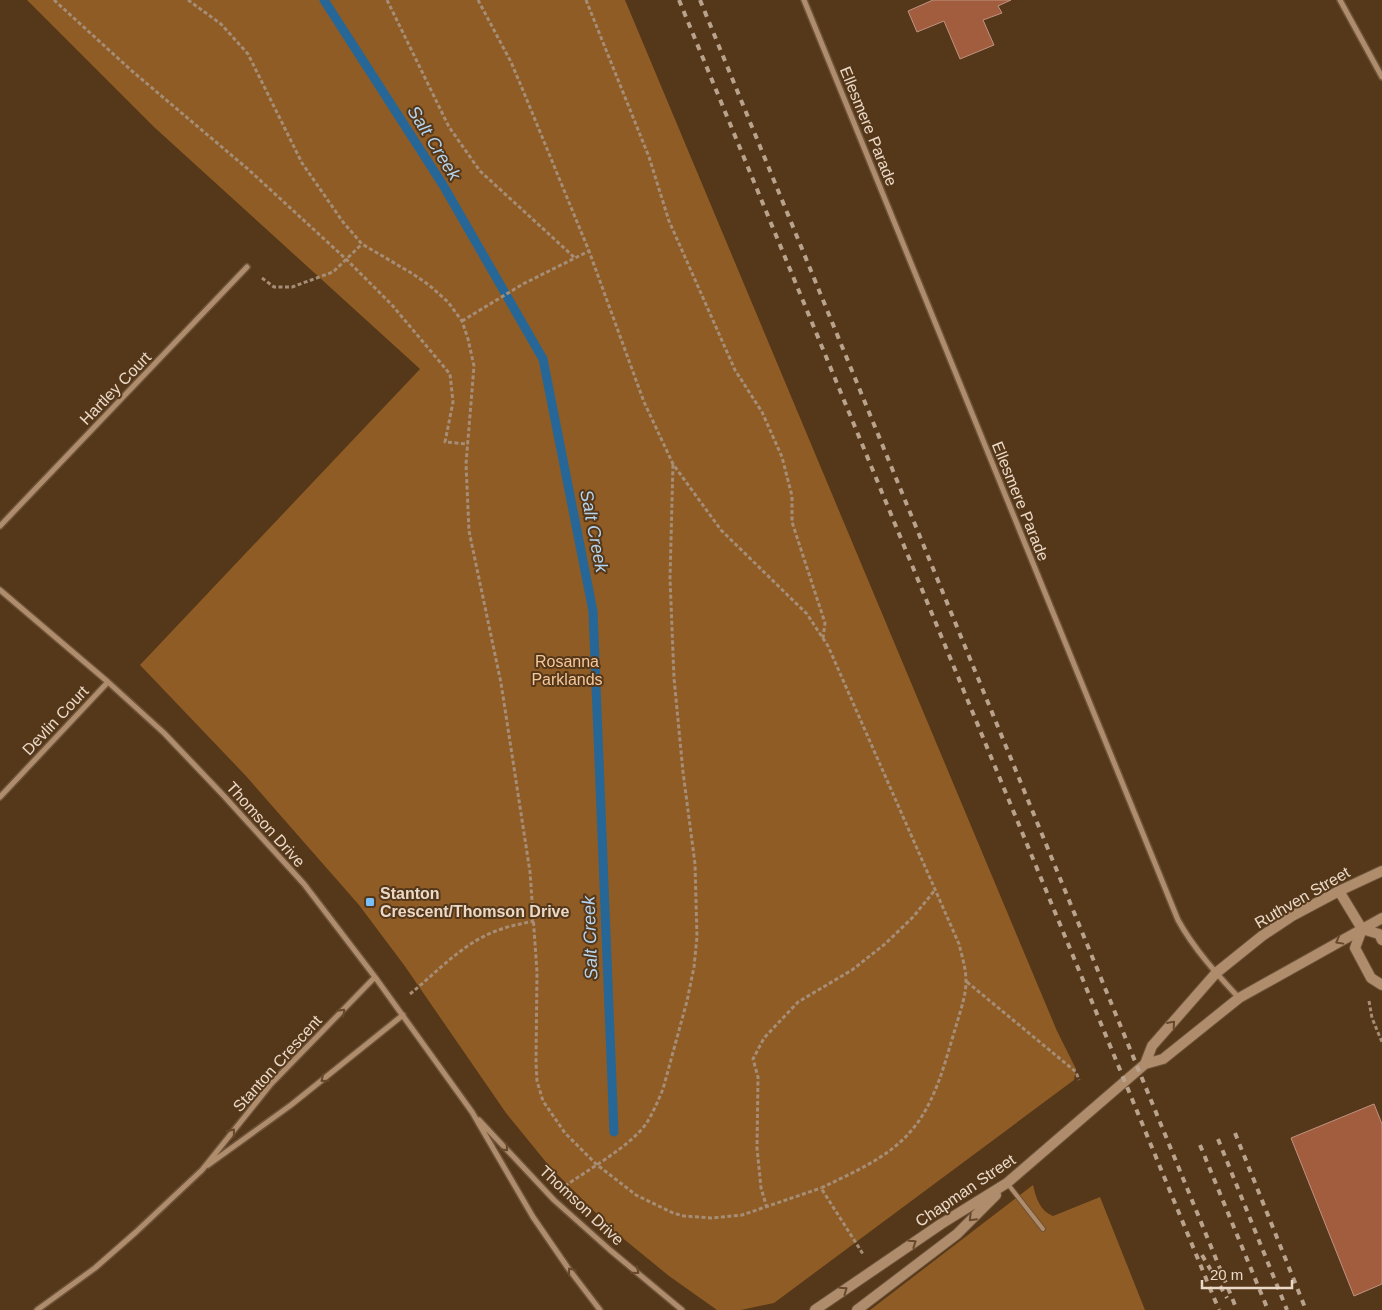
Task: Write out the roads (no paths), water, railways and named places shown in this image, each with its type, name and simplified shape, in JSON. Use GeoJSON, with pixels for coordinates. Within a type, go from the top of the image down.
{"type":"FeatureCollection","features":[{"type":"Feature","properties":{"kind":"street","name":"Ellesmere Parade"},"geometry":{"type":"LineString","coordinates":[[804,0],[1178,920],[1188,938],[1239,998]]}},
{"type":"Feature","properties":{"kind":"street"},"geometry":{"type":"LineString","coordinates":[[1340,0],[1382,77]]}},
{"type":"Feature","properties":{"kind":"street","name":"Hartley Court"},"geometry":{"type":"LineString","coordinates":[[0,526],[247,267]]}},
{"type":"Feature","properties":{"kind":"street","name":"Thomson Drive"},"geometry":{"type":"LineString","coordinates":[[0,590],[108,682],[164,733],[256,830],[304,884],[375,977],[472,1112],[533,1217],[600,1310]]}},
{"type":"Feature","properties":{"kind":"street","name":"Devlin Court"},"geometry":{"type":"LineString","coordinates":[[0,796],[108,682]]}},
{"type":"Feature","properties":{"kind":"street","name":"Ruthven Street"},"geometry":{"type":"LineString","coordinates":[[1216,973],[1262,936],[1292,916],[1382,871]]}},
{"type":"Feature","properties":{"kind":"street"},"geometry":{"type":"LineString","coordinates":[[1339,891],[1362,929],[1379,934],[1382,940]]}},
{"type":"Feature","properties":{"kind":"street"},"geometry":{"type":"LineString","coordinates":[[1239,998],[1382,918]]}},
{"type":"Feature","properties":{"kind":"street"},"geometry":{"type":"LineString","coordinates":[[1362,929],[1356,948],[1371,978],[1382,985]]}},
{"type":"Feature","properties":{"kind":"street","name":"Chapman Street"},"geometry":{"type":"LineString","coordinates":[[1145,1064],[1152,1046],[1216,973]]}},
{"type":"Feature","properties":{"kind":"street","name":"Stanton Crescent"},"geometry":{"type":"LineString","coordinates":[[202,1170],[271,1084],[375,977]]}},
{"type":"Feature","properties":{"kind":"street","name":"Chapman Street"},"geometry":{"type":"LineString","coordinates":[[815,1310],[941,1224],[1007,1184],[1145,1064],[1163,1059],[1239,998]]}},
{"type":"Feature","properties":{"kind":"street","name":"Stanton Crescent"},"geometry":{"type":"LineString","coordinates":[[37,1310],[95,1268],[202,1170],[291,1105],[403,1015]]}},
{"type":"Feature","properties":{"kind":"street","name":"Thomson Drive"},"geometry":{"type":"LineString","coordinates":[[472,1112],[550,1196],[610,1250],[682,1310]]}},
{"type":"Feature","properties":{"kind":"street"},"geometry":{"type":"LineString","coordinates":[[857,1310],[957,1234],[1007,1184]]}},
{"type":"Feature","properties":{"kind":"lane"},"geometry":{"type":"LineString","coordinates":[[1007,1184],[1043,1228]]}},
{"type":"Feature","properties":{"kind":"waterway","name":"Salt Creek"},"geometry":{"type":"LineString","coordinates":[[324,0],[443,185],[543,359],[593,611],[614,1132]]}},
{"type":"Feature","properties":{"kind":"railway"},"geometry":{"type":"LineString","coordinates":[[679,0],[1219,1310]]}},
{"type":"Feature","properties":{"kind":"railway"},"geometry":{"type":"LineString","coordinates":[[700,0],[1237,1310]]}},
{"type":"Feature","properties":{"kind":"railway"},"geometry":{"type":"LineString","coordinates":[[1235,1133],[1306,1310]]}},
{"type":"Feature","properties":{"kind":"railway"},"geometry":{"type":"LineString","coordinates":[[1218,1139],[1287,1310]]}},
{"type":"Feature","properties":{"kind":"railway"},"geometry":{"type":"LineString","coordinates":[[1200,1145],[1268,1310]]}},
{"type":"Feature","properties":{"kind":"railway"},"geometry":{"type":"LineString","coordinates":[[1202,1255],[1227,1298]]}},
{"type":"Feature","properties":{"kind":"place","name":"Stanton Crescent/Thomson Drive"},"geometry":{"type":"Point","coordinates":[370,902]}},
{"type":"Feature","properties":{"kind":"park label","name":"Rosanna Parklands"},"geometry":{"type":"Point","coordinates":[567,670]}}]}
